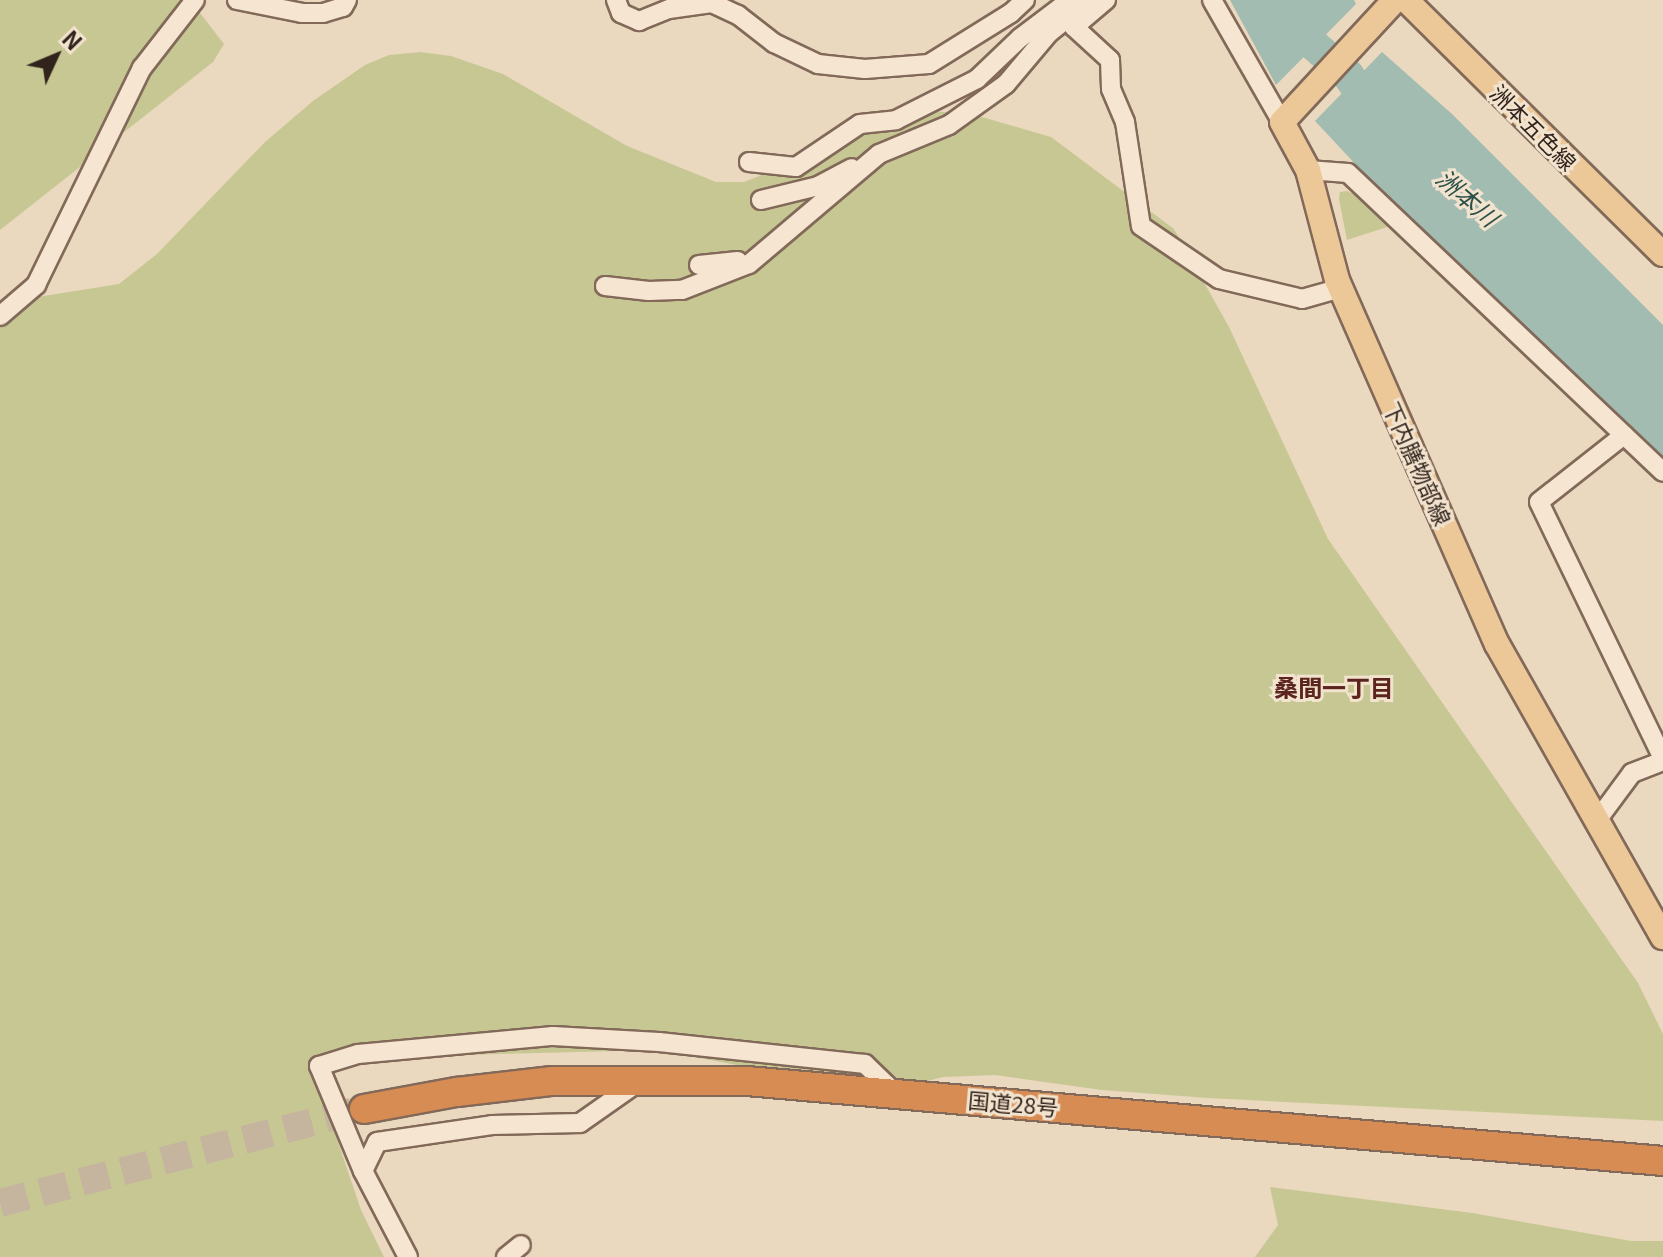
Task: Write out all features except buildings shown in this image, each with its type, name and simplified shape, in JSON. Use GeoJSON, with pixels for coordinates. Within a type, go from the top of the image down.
{"type":"FeatureCollection","features":[{"type":"Feature","properties":{"kind":"highway","name":"国道28号"},"geometry":{"type":"LineString","coordinates":[[364,1109],[457,1092],[552,1081],[747,1081],[1663,1161]]}},
{"type":"Feature","properties":{"kind":"main road","name":"洲本五色線"},"geometry":{"type":"LineString","coordinates":[[1406,0],[1663,254]]}},
{"type":"Feature","properties":{"kind":"main road"},"geometry":{"type":"LineString","coordinates":[[1286,116],[1387,9]]}},
{"type":"Feature","properties":{"kind":"main road","name":"下内膳物部線"},"geometry":{"type":"LineString","coordinates":[[1286,116],[1308,170],[1341,288],[1497,644],[1663,937]]}},
{"type":"Feature","properties":{"kind":"street"},"geometry":{"type":"LineString","coordinates":[[0,316],[36,285],[142,68],[195,0]]}},
{"type":"Feature","properties":{"kind":"street"},"geometry":{"type":"LineString","coordinates":[[237,0],[323,13],[343,7],[347,0]]}},
{"type":"Feature","properties":{"kind":"street"},"geometry":{"type":"LineString","coordinates":[[616,0],[621,13],[639,21],[669,9],[712,3],[738,15],[774,43],[818,64],[865,69],[929,64],[1011,13],[1025,0]]}},
{"type":"Feature","properties":{"kind":"street"},"geometry":{"type":"LineString","coordinates":[[749,162],[796,167],[860,124],[896,120],[977,79],[1020,38],[1070,0]]}},
{"type":"Feature","properties":{"kind":"street"},"geometry":{"type":"LineString","coordinates":[[761,200],[818,186],[879,154],[949,125],[1006,84],[1049,33],[1090,0]]}},
{"type":"Feature","properties":{"kind":"street"},"geometry":{"type":"LineString","coordinates":[[1106,0],[1074,27],[1110,60],[1111,89],[1125,122],[1141,226],[1219,279],[1302,299],[1341,288]]}},
{"type":"Feature","properties":{"kind":"street"},"geometry":{"type":"LineString","coordinates":[[1212,0],[1286,116]]}},
{"type":"Feature","properties":{"kind":"street"},"geometry":{"type":"LineString","coordinates":[[605,286],[649,291],[682,290],[757,258],[879,154]]}},
{"type":"Feature","properties":{"kind":"street"},"geometry":{"type":"LineString","coordinates":[[1308,170],[1348,173],[1663,472]]}},
{"type":"Feature","properties":{"kind":"street"},"geometry":{"type":"LineString","coordinates":[[699,265],[757,258]]}},
{"type":"Feature","properties":{"kind":"street"},"geometry":{"type":"LineString","coordinates":[[1598,819],[1632,773],[1663,760],[1539,502],[1624,435]]}},
{"type":"Feature","properties":{"kind":"street"},"geometry":{"type":"LineString","coordinates":[[408,1257],[363,1171],[319,1066],[358,1054],[553,1036],[659,1042],[865,1064],[895,1093]]}},
{"type":"Feature","properties":{"kind":"street"},"geometry":{"type":"LineString","coordinates":[[363,1171],[377,1142],[492,1125],[580,1123],[644,1079]]}},
{"type":"Feature","properties":{"kind":"green space"},"geometry":{"type":"Polygon","coordinates":[[[0,0],[183,0],[200,13],[224,44],[213,62],[0,230],[0,0]]]}},
{"type":"Feature","properties":{"kind":"green space"},"geometry":{"type":"Polygon","coordinates":[[[420,52],[451,56],[503,74],[627,146],[716,182],[744,182],[778,169],[868,123],[923,110],[975,115],[1051,137],[1174,229],[1229,327],[1328,539],[1638,983],[1663,1034],[1663,1121],[1208,1098],[1102,1090],[995,1075],[943,1077],[905,1087],[840,1084],[656,1050],[310,1059],[361,1210],[384,1257],[0,1257],[0,303],[119,284],[157,254],[265,142],[313,101],[365,65],[389,55],[420,52]]]}},
{"type":"Feature","properties":{"kind":"green space"},"geometry":{"type":"Polygon","coordinates":[[[1347,191],[1360,197],[1390,226],[1347,240],[1339,199],[1340,192],[1347,191]]]}},
{"type":"Feature","properties":{"kind":"green space"},"geometry":{"type":"Polygon","coordinates":[[[1270,1187],[1472,1213],[1631,1241],[1663,1241],[1663,1257],[1255,1257],[1278,1225],[1270,1187]]]}},
{"type":"Feature","properties":{"kind":"water"},"geometry":{"type":"Polygon","coordinates":[[[1230,0],[1354,0],[1356,4],[1276,85],[1230,0]]]}},
{"type":"Feature","properties":{"kind":"water"},"geometry":{"type":"Polygon","coordinates":[[[1382,52],[1452,114],[1663,325],[1663,463],[1462,278],[1315,121],[1382,52]]]}},
{"type":"Feature","properties":{"kind":"waterway","name":"洲本川"},"geometry":{"type":"LineString","coordinates":[[1281,0],[1307,39],[1348,75],[1377,117]]}},
{"type":"Feature","properties":{"kind":"tunnel"},"geometry":{"type":"LineString","coordinates":[[0,1203],[364,1109]]}},
{"type":"Feature","properties":{"kind":"district","name":"桑間一丁目"},"geometry":{"type":"Point","coordinates":[1334,687]}}]}
